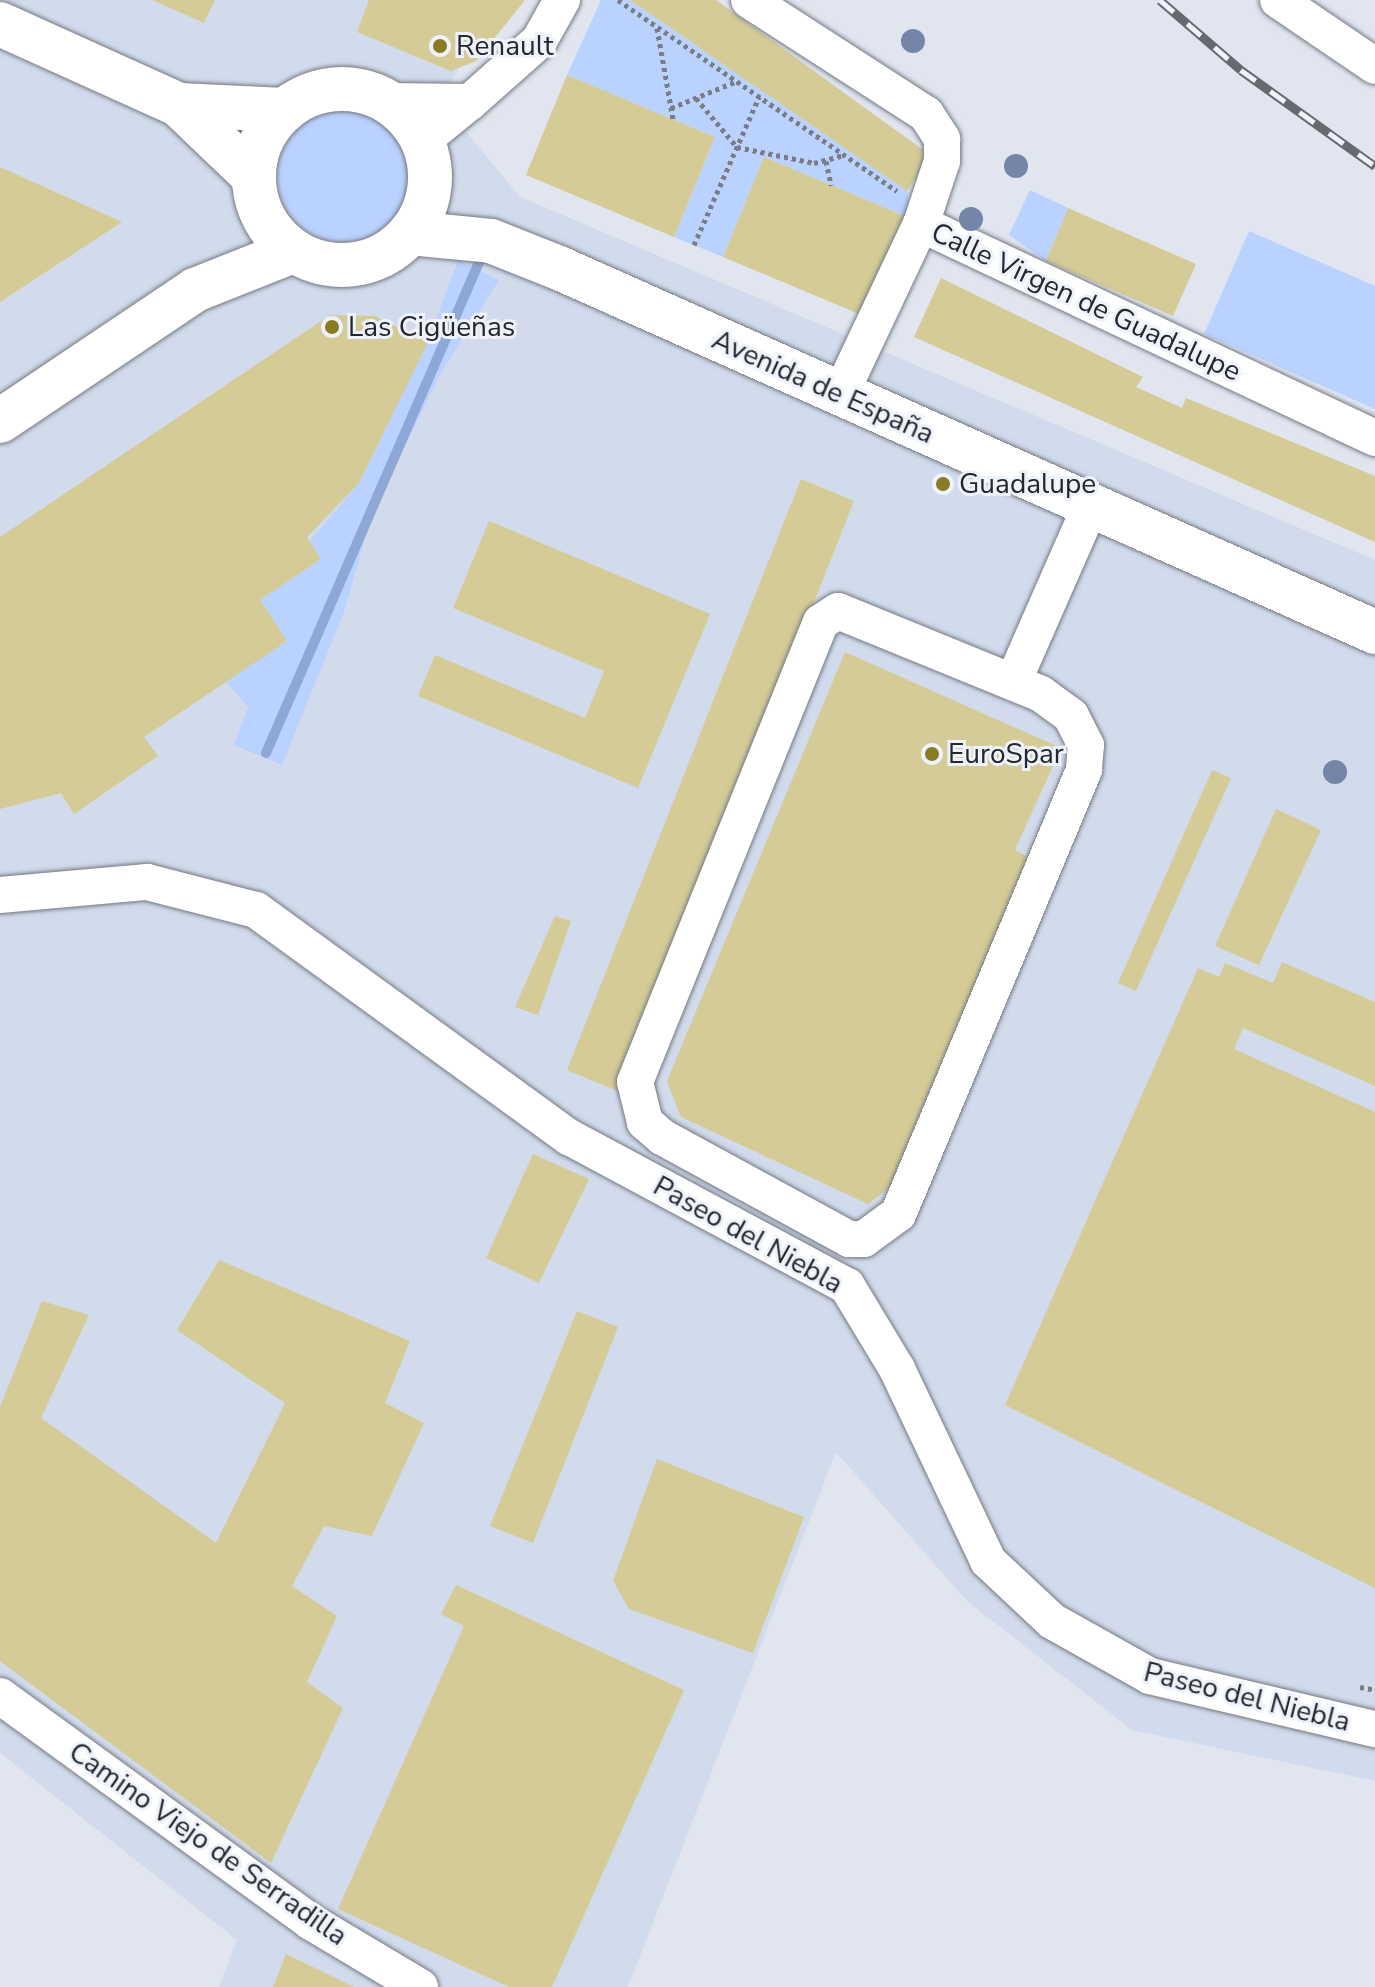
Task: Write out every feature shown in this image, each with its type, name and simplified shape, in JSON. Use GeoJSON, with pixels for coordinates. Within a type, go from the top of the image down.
{"type":"FeatureCollection","features":[{"type":"Feature","properties":{"kind":"main road"},"geometry":{"type":"LineString","coordinates":[[0,24],[179,105],[285,110]]}},
{"type":"Feature","properties":{"kind":"main road"},"geometry":{"type":"LineString","coordinates":[[0,421],[195,290],[293,251],[347,266],[375,259],[410,233],[427,160],[386,101],[334,89],[285,110],[268,129],[258,196],[195,290]]}},
{"type":"Feature","properties":{"kind":"main road"},"geometry":{"type":"LineString","coordinates":[[179,105],[258,196],[293,251]]}},
{"type":"Feature","properties":{"kind":"main road","name":"Avenida de España"},"geometry":{"type":"LineString","coordinates":[[427,160],[491,241]]}},
{"type":"Feature","properties":{"kind":"main road","name":"Avenida de España"},"geometry":{"type":"LineString","coordinates":[[410,233],[491,241],[1375,632]]}},
{"type":"Feature","properties":{"kind":"street"},"geometry":{"type":"LineString","coordinates":[[427,160],[470,102],[539,41],[562,0]]}},
{"type":"Feature","properties":{"kind":"street","name":"Calle Virgen de Guadalupe"},"geometry":{"type":"LineString","coordinates":[[749,0],[926,114],[942,139],[942,161],[915,212],[1375,438]]}},
{"type":"Feature","properties":{"kind":"street"},"geometry":{"type":"LineString","coordinates":[[1278,0],[1375,66]]}},
{"type":"Feature","properties":{"kind":"street"},"geometry":{"type":"LineString","coordinates":[[386,101],[470,102]]}},
{"type":"Feature","properties":{"kind":"street"},"geometry":{"type":"LineString","coordinates":[[840,395],[915,212]]}},
{"type":"Feature","properties":{"kind":"street"},"geometry":{"type":"LineString","coordinates":[[1014,680],[1090,507]]}},
{"type":"Feature","properties":{"kind":"street"},"geometry":{"type":"LineString","coordinates":[[838,611],[857,613],[1014,680],[1071,716],[1086,745],[1084,770],[898,1214],[880,1231],[849,1239],[662,1137],[645,1122],[635,1082],[821,622],[838,611]]}},
{"type":"Feature","properties":{"kind":"street","name":"Paseo del Niebla"},"geometry":{"type":"LineString","coordinates":[[0,895],[147,882],[256,910],[569,1137],[847,1286],[897,1369],[988,1561],[1052,1621],[1150,1676],[1375,1729]]}},
{"type":"Feature","properties":{"kind":"street","name":"Camino Viejo de Serradilla"},"geometry":{"type":"LineString","coordinates":[[0,1696],[311,1922],[420,1987]]}},
{"type":"Feature","properties":{"kind":"path"},"geometry":{"type":"LineString","coordinates":[[618,0],[844,155],[915,212]]}},
{"type":"Feature","properties":{"kind":"path"},"geometry":{"type":"LineString","coordinates":[[657,27],[673,119]]}},
{"type":"Feature","properties":{"kind":"path"},"geometry":{"type":"LineString","coordinates":[[671,108],[737,81]]}},
{"type":"Feature","properties":{"kind":"path"},"geometry":{"type":"LineString","coordinates":[[694,245],[759,97]]}},
{"type":"Feature","properties":{"kind":"path"},"geometry":{"type":"LineString","coordinates":[[696,98],[737,147],[826,161],[844,155]]}},
{"type":"Feature","properties":{"kind":"path"},"geometry":{"type":"LineString","coordinates":[[826,161],[831,185]]}},
{"type":"Feature","properties":{"kind":"shaded area"},"geometry":{"type":"Polygon","coordinates":[[[0,0],[503,0],[439,99],[520,197],[1375,560],[1375,1781],[1132,1730],[967,1601],[836,1452],[628,1987],[219,1987],[237,1940],[0,1753],[0,0]]]}},
{"type":"Feature","properties":{"kind":"shaded area"},"geometry":{"type":"Polygon","coordinates":[[[601,0],[630,0],[907,191],[912,219],[764,157],[723,257],[674,237],[715,137],[567,75],[601,0]]]}},
{"type":"Feature","properties":{"kind":"shaded area"},"geometry":{"type":"Polygon","coordinates":[[[344,110],[369,115],[391,129],[405,151],[410,176],[405,201],[391,223],[369,237],[344,242],[319,237],[297,223],[283,201],[278,176],[283,151],[297,129],[319,115],[344,110]]]}},
{"type":"Feature","properties":{"kind":"shaded area"},"geometry":{"type":"Polygon","coordinates":[[[1030,190],[1068,208],[1046,261],[1009,235],[1030,190]]]}},
{"type":"Feature","properties":{"kind":"shaded area"},"geometry":{"type":"Polygon","coordinates":[[[1249,231],[1375,286],[1375,409],[1204,334],[1249,231]]]}},
{"type":"Feature","properties":{"kind":"shaded area"},"geometry":{"type":"Polygon","coordinates":[[[458,260],[499,280],[440,375],[374,508],[344,612],[282,765],[234,745],[248,707],[226,682],[287,641],[260,600],[359,483],[428,342],[458,260]]]}},
{"type":"Feature","properties":{"kind":"building"},"geometry":{"type":"Polygon","coordinates":[[[152,0],[215,0],[204,23],[152,0]]]}},
{"type":"Feature","properties":{"kind":"building","name":"Renault"},"geometry":{"type":"Polygon","coordinates":[[[369,0],[525,0],[476,61],[451,71],[357,32],[369,0]]]}},
{"type":"Feature","properties":{"kind":"building"},"geometry":{"type":"Polygon","coordinates":[[[630,0],[716,0],[930,155],[907,191],[630,0]]]}},
{"type":"Feature","properties":{"kind":"building"},"geometry":{"type":"Polygon","coordinates":[[[567,75],[715,137],[674,237],[526,175],[567,75]]]}},
{"type":"Feature","properties":{"kind":"building"},"geometry":{"type":"Polygon","coordinates":[[[764,157],[912,219],[871,319],[723,257],[764,157]]]}},
{"type":"Feature","properties":{"kind":"building"},"geometry":{"type":"Polygon","coordinates":[[[0,167],[122,222],[0,302],[0,167]]]}},
{"type":"Feature","properties":{"kind":"building"},"geometry":{"type":"Polygon","coordinates":[[[1068,208],[1196,264],[1173,316],[1046,261],[1068,208]]]}},
{"type":"Feature","properties":{"kind":"building"},"geometry":{"type":"Polygon","coordinates":[[[941,278],[1143,377],[1136,387],[1182,408],[1186,398],[1375,476],[1375,542],[914,337],[941,278]]]}},
{"type":"Feature","properties":{"kind":"building"},"geometry":{"type":"Polygon","coordinates":[[[330,315],[375,316],[428,342],[359,483],[307,537],[321,559],[260,600],[287,641],[144,737],[158,756],[74,814],[61,793],[0,809],[0,537],[330,315]]]}},
{"type":"Feature","properties":{"kind":"building"},"geometry":{"type":"Polygon","coordinates":[[[801,479],[854,501],[620,1092],[567,1070],[801,479]]]}},
{"type":"Feature","properties":{"kind":"building"},"geometry":{"type":"Polygon","coordinates":[[[489,521],[710,614],[638,788],[418,696],[435,655],[585,718],[604,671],[453,608],[489,521]]]}},
{"type":"Feature","properties":{"kind":"building"},"geometry":{"type":"Polygon","coordinates":[[[845,652],[1061,748],[1015,850],[1033,860],[896,1183],[868,1204],[681,1117],[667,1081],[845,652]]]}},
{"type":"Feature","properties":{"kind":"building"},"geometry":{"type":"Polygon","coordinates":[[[1212,770],[1231,778],[1136,991],[1118,983],[1212,770]]]}},
{"type":"Feature","properties":{"kind":"building"},"geometry":{"type":"Polygon","coordinates":[[[1276,809],[1321,830],[1259,965],[1215,946],[1276,809]]]}},
{"type":"Feature","properties":{"kind":"building"},"geometry":{"type":"Polygon","coordinates":[[[555,916],[571,921],[538,1015],[515,1007],[555,916]]]}},
{"type":"Feature","properties":{"kind":"building"},"geometry":{"type":"Polygon","coordinates":[[[1282,962],[1375,1002],[1375,1086],[1243,1028],[1234,1049],[1375,1112],[1375,1588],[1005,1405],[1198,968],[1219,977],[1225,963],[1273,983],[1282,962]]]}},
{"type":"Feature","properties":{"kind":"building"},"geometry":{"type":"Polygon","coordinates":[[[533,1154],[589,1179],[539,1283],[486,1258],[533,1154]]]}},
{"type":"Feature","properties":{"kind":"building"},"geometry":{"type":"Polygon","coordinates":[[[219,1260],[410,1341],[385,1403],[424,1423],[372,1536],[324,1526],[292,1586],[337,1616],[307,1682],[343,1708],[271,1863],[0,1661],[0,1407],[42,1301],[89,1315],[41,1418],[216,1543],[285,1403],[177,1330],[219,1260]]]}},
{"type":"Feature","properties":{"kind":"building"},"geometry":{"type":"Polygon","coordinates":[[[577,1311],[618,1327],[533,1543],[490,1526],[577,1311]]]}},
{"type":"Feature","properties":{"kind":"building"},"geometry":{"type":"Polygon","coordinates":[[[657,1459],[804,1517],[753,1653],[629,1609],[613,1581],[657,1459]]]}},
{"type":"Feature","properties":{"kind":"building"},"geometry":{"type":"Polygon","coordinates":[[[456,1585],[684,1690],[552,1987],[509,1987],[338,1909],[464,1626],[441,1614],[456,1585]]]}},
{"type":"Feature","properties":{"kind":"building"},"geometry":{"type":"Polygon","coordinates":[[[286,1954],[354,1987],[273,1987],[286,1954]]]}},
{"type":"Feature","properties":{"kind":"waterway"},"geometry":{"type":"LineString","coordinates":[[266,753],[480,260]]}},
{"type":"Feature","properties":{"kind":"railway"},"geometry":{"type":"LineString","coordinates":[[1160,0],[1241,70],[1375,166]]}},
{"type":"Feature","properties":{"kind":"place","name":"Renault"},"geometry":{"type":"Point","coordinates":[440,46]}},
{"type":"Feature","properties":{"kind":"place","name":"Las Cigüeñas"},"geometry":{"type":"Point","coordinates":[332,327]}},
{"type":"Feature","properties":{"kind":"place","name":"Guadalupe"},"geometry":{"type":"Point","coordinates":[943,484]}},
{"type":"Feature","properties":{"kind":"place","name":"EuroSpar"},"geometry":{"type":"Point","coordinates":[932,754]}}]}
